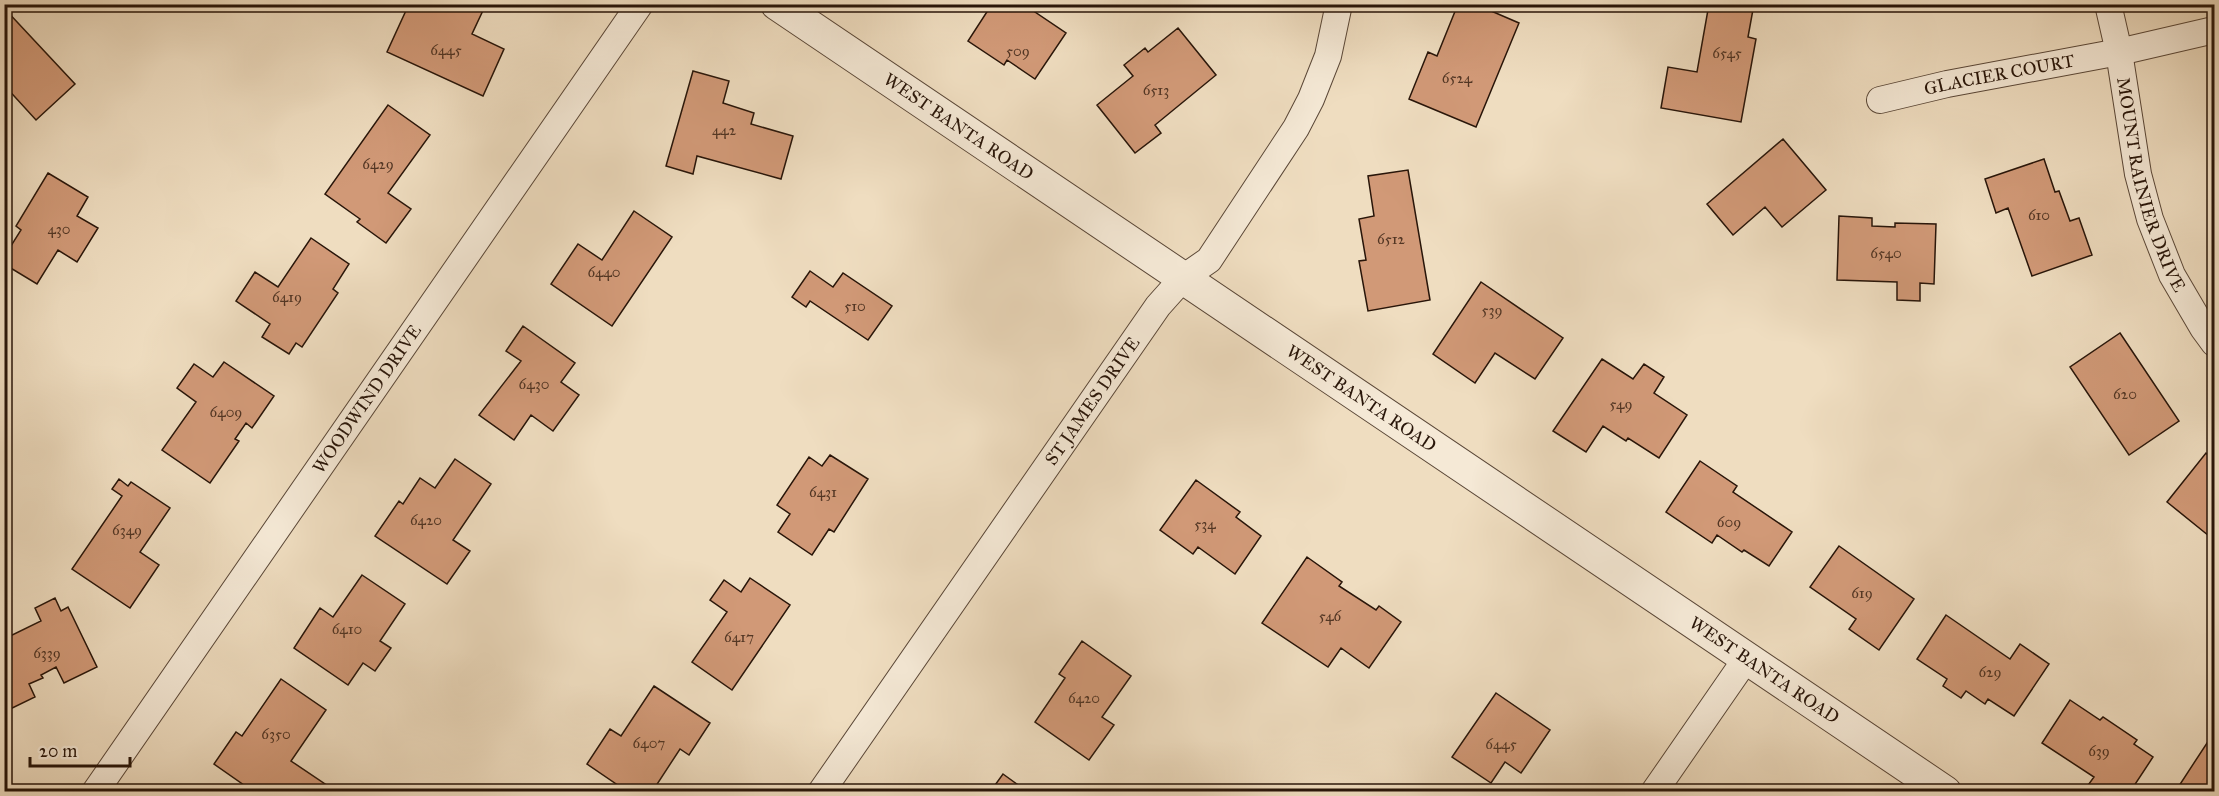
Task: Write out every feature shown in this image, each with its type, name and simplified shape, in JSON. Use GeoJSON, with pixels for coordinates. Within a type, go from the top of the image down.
{"type":"FeatureCollection","features":[{"type":"Feature","properties":{"kind":"street","name":"WOODWIND DRIVE"},"geometry":{"type":"LineString","coordinates":[[95,792],[640,4]]}},
{"type":"Feature","properties":{"kind":"street","name":"WEST BANTA ROAD"},"geometry":{"type":"LineString","coordinates":[[777,4],[1945,792]]}},
{"type":"Feature","properties":{"kind":"street","name":"ST JAMES DRIVE"},"geometry":{"type":"LineString","coordinates":[[821,792],[1158,306],[1183,278],[1209,260],[1296,128],[1311,99],[1328,56],[1339,4]]}},
{"type":"Feature","properties":{"kind":"street","name":"MOUNT RAINIER DRIVE"},"geometry":{"type":"LineString","coordinates":[[2108,4],[2119,52],[2138,174],[2150,219],[2172,275],[2214,343]]}},
{"type":"Feature","properties":{"kind":"street","name":"GLACIER COURT"},"geometry":{"type":"LineString","coordinates":[[1880,100],[1947,84],[2119,52],[2214,30]]}},
{"type":"Feature","properties":{"kind":"street"},"geometry":{"type":"LineString","coordinates":[[1654,792],[1746,659]]}},
{"type":"Feature","properties":{"kind":"building"},"geometry":{"type":"Polygon","coordinates":[[[409,4],[486,4],[472,34],[504,49],[483,96],[387,52],[409,4]]]}},
{"type":"Feature","properties":{"kind":"building"},"geometry":{"type":"Polygon","coordinates":[[[992,4],[1023,4],[1066,33],[1035,79],[1007,60],[1004,65],[968,41],[992,4]]]}},
{"type":"Feature","properties":{"kind":"building"},"geometry":{"type":"Polygon","coordinates":[[[1458,4],[1475,4],[1519,23],[1476,127],[1409,99],[1428,52],[1437,56],[1458,4]]]}},
{"type":"Feature","properties":{"kind":"building"},"geometry":{"type":"Polygon","coordinates":[[[1709,4],[1754,4],[1748,37],[1756,39],[1741,122],[1661,108],[1668,67],[1697,72],[1709,4]]]}},
{"type":"Feature","properties":{"kind":"building"},"geometry":{"type":"Polygon","coordinates":[[[4,8],[75,84],[36,120],[4,85],[4,8]]]}},
{"type":"Feature","properties":{"kind":"building"},"geometry":{"type":"Polygon","coordinates":[[[1178,28],[1216,75],[1155,125],[1161,133],[1135,153],[1097,105],[1133,76],[1124,65],[1145,48],[1148,52],[1178,28]]]}},
{"type":"Feature","properties":{"kind":"building"},"geometry":{"type":"Polygon","coordinates":[[[693,71],[729,81],[723,103],[754,113],[751,124],[793,136],[781,179],[697,156],[693,174],[666,166],[693,71]]]}},
{"type":"Feature","properties":{"kind":"building"},"geometry":{"type":"Polygon","coordinates":[[[388,105],[430,135],[388,193],[411,209],[386,243],[357,222],[360,219],[325,194],[388,105]]]}},
{"type":"Feature","properties":{"kind":"building"},"geometry":{"type":"Polygon","coordinates":[[[1783,139],[1826,190],[1782,227],[1765,207],[1733,235],[1707,204],[1783,139]]]}},
{"type":"Feature","properties":{"kind":"building"},"geometry":{"type":"Polygon","coordinates":[[[2044,159],[2055,192],[2059,191],[2070,221],[2079,218],[2092,255],[2032,276],[2008,208],[1996,213],[1985,179],[2044,159]]]}},
{"type":"Feature","properties":{"kind":"building"},"geometry":{"type":"Polygon","coordinates":[[[1408,170],[1430,300],[1368,311],[1359,261],[1366,260],[1359,219],[1374,216],[1368,176],[1408,170]]]}},
{"type":"Feature","properties":{"kind":"building"},"geometry":{"type":"Polygon","coordinates":[[[48,173],[88,197],[77,216],[98,228],[77,262],[58,250],[37,284],[4,264],[4,257],[21,230],[16,226],[48,173]]]}},
{"type":"Feature","properties":{"kind":"building"},"geometry":{"type":"Polygon","coordinates":[[[634,211],[672,237],[612,326],[551,284],[578,244],[602,260],[634,211]]]}},
{"type":"Feature","properties":{"kind":"building"},"geometry":{"type":"Polygon","coordinates":[[[1839,216],[1872,218],[1872,226],[1895,227],[1895,223],[1936,224],[1934,284],[1920,283],[1920,301],[1897,300],[1897,282],[1837,280],[1839,216]]]}},
{"type":"Feature","properties":{"kind":"building"},"geometry":{"type":"Polygon","coordinates":[[[311,238],[349,264],[333,289],[338,293],[302,347],[296,343],[289,354],[262,337],[270,324],[236,301],[255,272],[278,287],[311,238]]]}},
{"type":"Feature","properties":{"kind":"building"},"geometry":{"type":"Polygon","coordinates":[[[810,271],[833,287],[843,273],[892,306],[868,340],[810,301],[806,307],[792,297],[810,271]]]}},
{"type":"Feature","properties":{"kind":"building"},"geometry":{"type":"Polygon","coordinates":[[[1481,282],[1563,338],[1535,379],[1495,353],[1475,383],[1433,354],[1481,282]]]}},
{"type":"Feature","properties":{"kind":"building"},"geometry":{"type":"Polygon","coordinates":[[[523,326],[575,363],[561,382],[579,395],[553,431],[531,415],[514,440],[479,415],[521,361],[506,351],[523,326]]]}},
{"type":"Feature","properties":{"kind":"building"},"geometry":{"type":"Polygon","coordinates":[[[2120,333],[2179,421],[2129,455],[2070,367],[2120,333]]]}},
{"type":"Feature","properties":{"kind":"building"},"geometry":{"type":"Polygon","coordinates":[[[1602,359],[1633,379],[1644,364],[1664,377],[1654,393],[1687,415],[1659,458],[1628,438],[1626,441],[1603,426],[1586,452],[1553,431],[1602,359]]]}},
{"type":"Feature","properties":{"kind":"building"},"geometry":{"type":"Polygon","coordinates":[[[224,362],[274,396],[252,428],[246,423],[235,439],[239,441],[210,483],[162,450],[196,402],[177,388],[194,364],[213,377],[224,362]]]}},
{"type":"Feature","properties":{"kind":"building"},"geometry":{"type":"Polygon","coordinates":[[[2206,453],[2214,460],[2214,540],[2167,502],[2206,453]]]}},
{"type":"Feature","properties":{"kind":"building"},"geometry":{"type":"Polygon","coordinates":[[[830,455],[868,479],[834,532],[829,529],[812,555],[778,532],[790,514],[777,505],[809,457],[822,466],[830,455]]]}},
{"type":"Feature","properties":{"kind":"building"},"geometry":{"type":"Polygon","coordinates":[[[455,459],[491,484],[453,540],[470,551],[447,584],[375,536],[399,501],[403,504],[420,478],[435,488],[455,459]]]}},
{"type":"Feature","properties":{"kind":"building"},"geometry":{"type":"Polygon","coordinates":[[[1700,461],[1737,486],[1733,492],[1792,532],[1769,566],[1744,550],[1742,552],[1717,535],[1712,543],[1666,512],[1700,461]]]}},
{"type":"Feature","properties":{"kind":"building"},"geometry":{"type":"Polygon","coordinates":[[[119,479],[128,486],[131,482],[170,508],[140,552],[159,565],[130,608],[72,569],[122,496],[112,489],[119,479]]]}},
{"type":"Feature","properties":{"kind":"building"},"geometry":{"type":"Polygon","coordinates":[[[1196,480],[1240,512],[1236,517],[1261,536],[1235,574],[1198,547],[1193,554],[1160,530],[1196,480]]]}},
{"type":"Feature","properties":{"kind":"building"},"geometry":{"type":"Polygon","coordinates":[[[1839,546],[1914,599],[1879,650],[1849,629],[1856,619],[1810,587],[1839,546]]]}},
{"type":"Feature","properties":{"kind":"building"},"geometry":{"type":"Polygon","coordinates":[[[1307,557],[1342,582],[1339,586],[1376,610],[1379,606],[1401,622],[1369,668],[1341,648],[1328,667],[1262,623],[1307,557]]]}},
{"type":"Feature","properties":{"kind":"building"},"geometry":{"type":"Polygon","coordinates":[[[362,575],[405,604],[380,641],[391,648],[375,671],[363,663],[348,685],[294,648],[320,608],[333,617],[362,575]]]}},
{"type":"Feature","properties":{"kind":"building"},"geometry":{"type":"Polygon","coordinates":[[[750,578],[790,605],[732,690],[692,662],[727,612],[710,600],[724,580],[741,592],[750,578]]]}},
{"type":"Feature","properties":{"kind":"building"},"geometry":{"type":"Polygon","coordinates":[[[55,598],[61,611],[68,607],[97,667],[64,683],[56,667],[41,675],[43,678],[29,684],[35,697],[4,712],[4,639],[41,621],[35,608],[55,598]]]}},
{"type":"Feature","properties":{"kind":"building"},"geometry":{"type":"Polygon","coordinates":[[[1946,615],[2010,659],[2020,644],[2049,664],[2014,716],[1988,699],[1985,704],[1966,691],[1961,698],[1943,686],[1947,679],[1917,659],[1946,615]]]}},
{"type":"Feature","properties":{"kind":"building"},"geometry":{"type":"Polygon","coordinates":[[[1082,641],[1131,676],[1102,717],[1114,725],[1089,760],[1035,722],[1065,678],[1059,674],[1082,641]]]}},
{"type":"Feature","properties":{"kind":"building"},"geometry":{"type":"Polygon","coordinates":[[[281,679],[326,710],[291,761],[328,786],[324,792],[254,792],[214,764],[236,732],[242,736],[281,679]]]}},
{"type":"Feature","properties":{"kind":"building"},"geometry":{"type":"Polygon","coordinates":[[[654,686],[710,723],[689,755],[680,749],[652,792],[628,792],[587,764],[610,729],[621,736],[654,686]]]}},
{"type":"Feature","properties":{"kind":"building"},"geometry":{"type":"Polygon","coordinates":[[[1496,693],[1550,730],[1521,773],[1505,762],[1491,783],[1452,757],[1496,693]]]}},
{"type":"Feature","properties":{"kind":"building"},"geometry":{"type":"Polygon","coordinates":[[[2070,700],[2100,720],[2103,717],[2137,740],[2134,744],[2153,757],[2130,792],[2092,792],[2086,788],[2094,777],[2042,743],[2070,700]]]}},
{"type":"Feature","properties":{"kind":"building"},"geometry":{"type":"Polygon","coordinates":[[[2207,743],[2214,748],[2214,792],[2175,792],[2207,743]]]}},
{"type":"Feature","properties":{"kind":"building"},"geometry":{"type":"Polygon","coordinates":[[[1003,774],[1028,792],[990,792],[1003,774]]]}}]}
